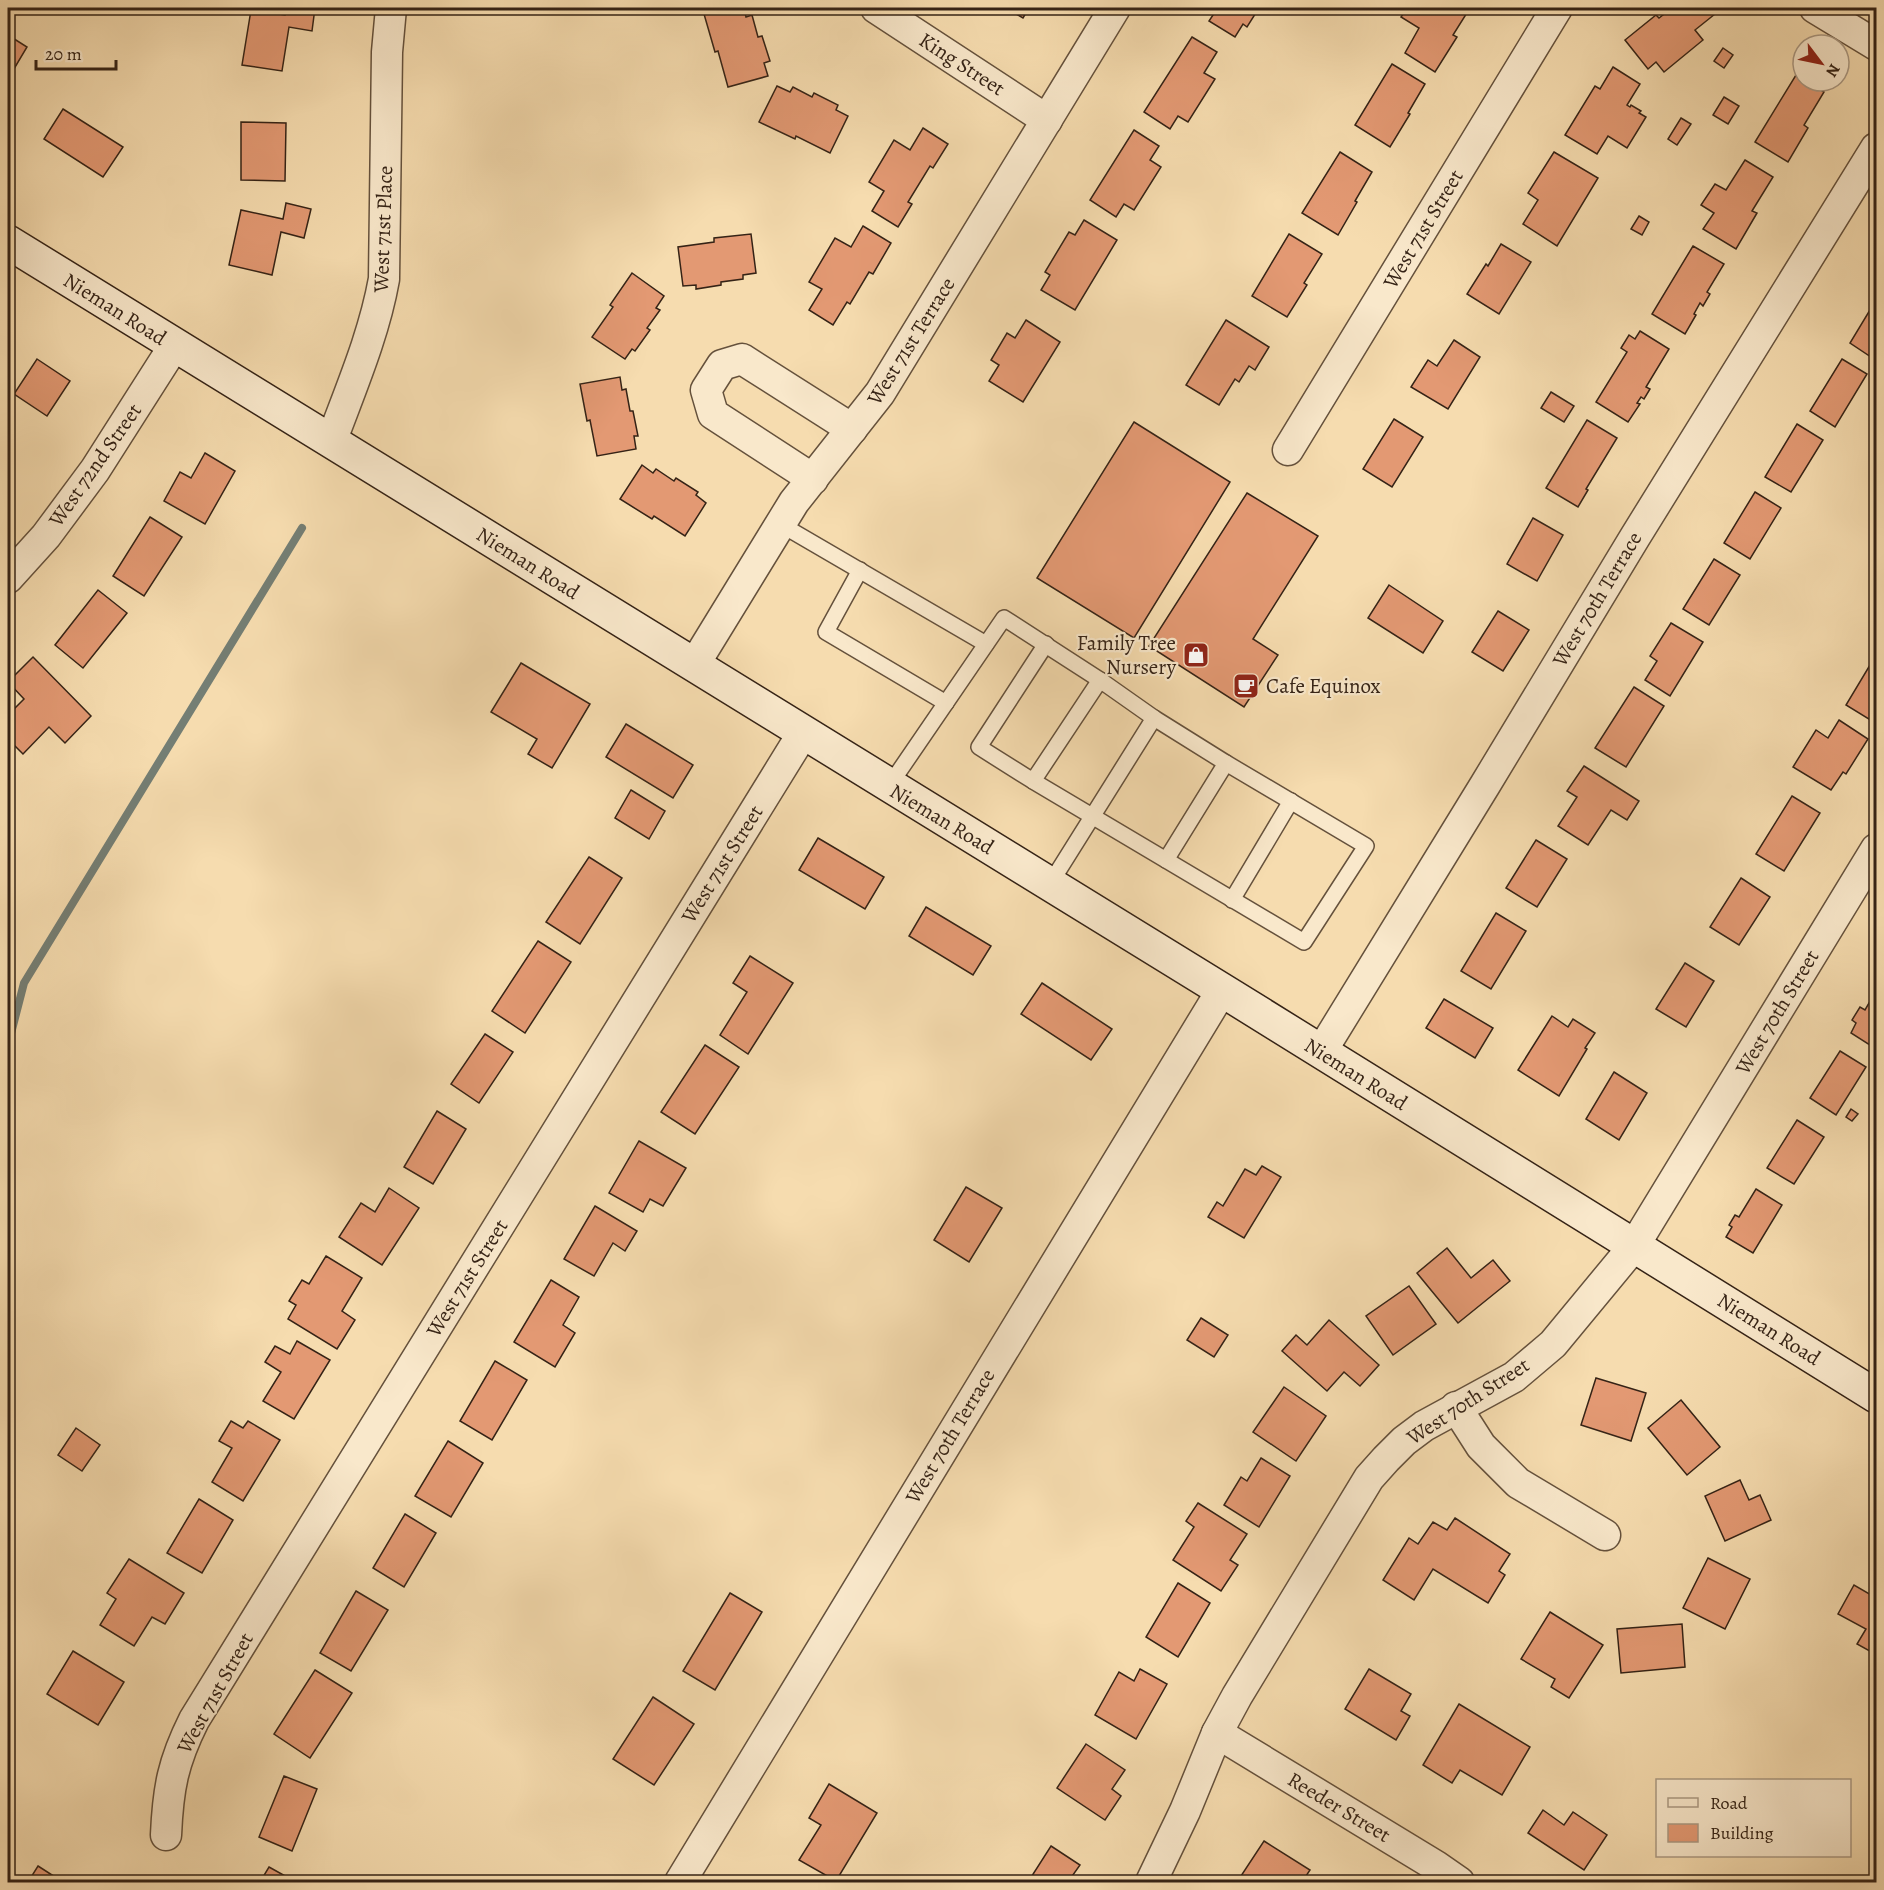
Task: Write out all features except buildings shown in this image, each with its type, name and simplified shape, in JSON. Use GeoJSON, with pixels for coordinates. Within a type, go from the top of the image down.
{"type":"FeatureCollection","features":[{"type":"Feature","properties":{"kind":"main road","name":"Nieman Road"},"geometry":{"type":"LineString","coordinates":[[8,242],[1876,1396]]}},
{"type":"Feature","properties":{"kind":"street","name":"West 71st Place"},"geometry":{"type":"LineString","coordinates":[[331,442],[378,311],[384,279],[387,52],[391,8]]}},
{"type":"Feature","properties":{"kind":"street","name":"King Street"},"geometry":{"type":"LineString","coordinates":[[876,8],[1047,120]]}},
{"type":"Feature","properties":{"kind":"street","name":"West 71st Terrace"},"geometry":{"type":"LineString","coordinates":[[694,665],[794,502],[880,393],[1115,8]]}},
{"type":"Feature","properties":{"kind":"street","name":"West 71st Street"},"geometry":{"type":"LineString","coordinates":[[1288,450],[1557,8]]}},
{"type":"Feature","properties":{"kind":"street"},"geometry":{"type":"LineString","coordinates":[[1815,8],[1876,45]]}},
{"type":"Feature","properties":{"kind":"street","name":"West 70th Terrace"},"geometry":{"type":"LineString","coordinates":[[1321,1052],[1485,786],[1641,526],[1876,148]]}},
{"type":"Feature","properties":{"kind":"street","name":"West 72nd Street"},"geometry":{"type":"LineString","coordinates":[[8,578],[46,536],[95,470],[174,346]]}},
{"type":"Feature","properties":{"kind":"street"},"geometry":{"type":"LineString","coordinates":[[813,479],[713,414],[706,390],[722,365],[742,359],[852,429]]}},
{"type":"Feature","properties":{"kind":"street","name":"West 71st Street"},"geometry":{"type":"LineString","coordinates":[[166,1835],[172,1775],[180,1748],[194,1720],[803,733]]}},
{"type":"Feature","properties":{"kind":"street","name":"West 70th Street"},"geometry":{"type":"LineString","coordinates":[[1151,1882],[1185,1811],[1217,1733],[1242,1686],[1370,1479],[1404,1441],[1424,1426],[1514,1377],[1553,1344],[1634,1246],[1876,849]]}},
{"type":"Feature","properties":{"kind":"street","name":"West 70th Terrace"},"geometry":{"type":"LineString","coordinates":[[680,1882],[1222,990]]}},
{"type":"Feature","properties":{"kind":"street"},"geometry":{"type":"LineString","coordinates":[[1456,1407],[1481,1446],[1518,1483],[1605,1535]]}},
{"type":"Feature","properties":{"kind":"street","name":"Reeder Street"},"geometry":{"type":"LineString","coordinates":[[1217,1733],[1459,1882]]}},
{"type":"Feature","properties":{"kind":"lane"},"geometry":{"type":"LineString","coordinates":[[780,524],[986,644]]}},
{"type":"Feature","properties":{"kind":"lane"},"geometry":{"type":"LineString","coordinates":[[860,570],[826,632],[946,703]]}},
{"type":"Feature","properties":{"kind":"lane"},"geometry":{"type":"LineString","coordinates":[[890,786],[1004,618],[1046,644],[1100,680],[1154,718],[1366,846],[1304,942],[1033,781],[980,747],[1046,644]]}},
{"type":"Feature","properties":{"kind":"lane"},"geometry":{"type":"LineString","coordinates":[[1033,781],[1100,680]]}},
{"type":"Feature","properties":{"kind":"lane"},"geometry":{"type":"LineString","coordinates":[[1050,885],[1154,718]]}},
{"type":"Feature","properties":{"kind":"lane"},"geometry":{"type":"LineString","coordinates":[[1167,860],[1226,763]]}},
{"type":"Feature","properties":{"kind":"lane"},"geometry":{"type":"LineString","coordinates":[[1232,900],[1291,801]]}},
{"type":"Feature","properties":{"kind":"waterway"},"geometry":{"type":"LineString","coordinates":[[8,1045],[24,983],[302,528]]}},
{"type":"Feature","properties":{"kind":"place","name":"Family Tree Nursery"},"geometry":{"type":"Point","coordinates":[1196,655]}},
{"type":"Feature","properties":{"kind":"place","name":"Cafe Equinox"},"geometry":{"type":"Point","coordinates":[1246,686]}}]}
